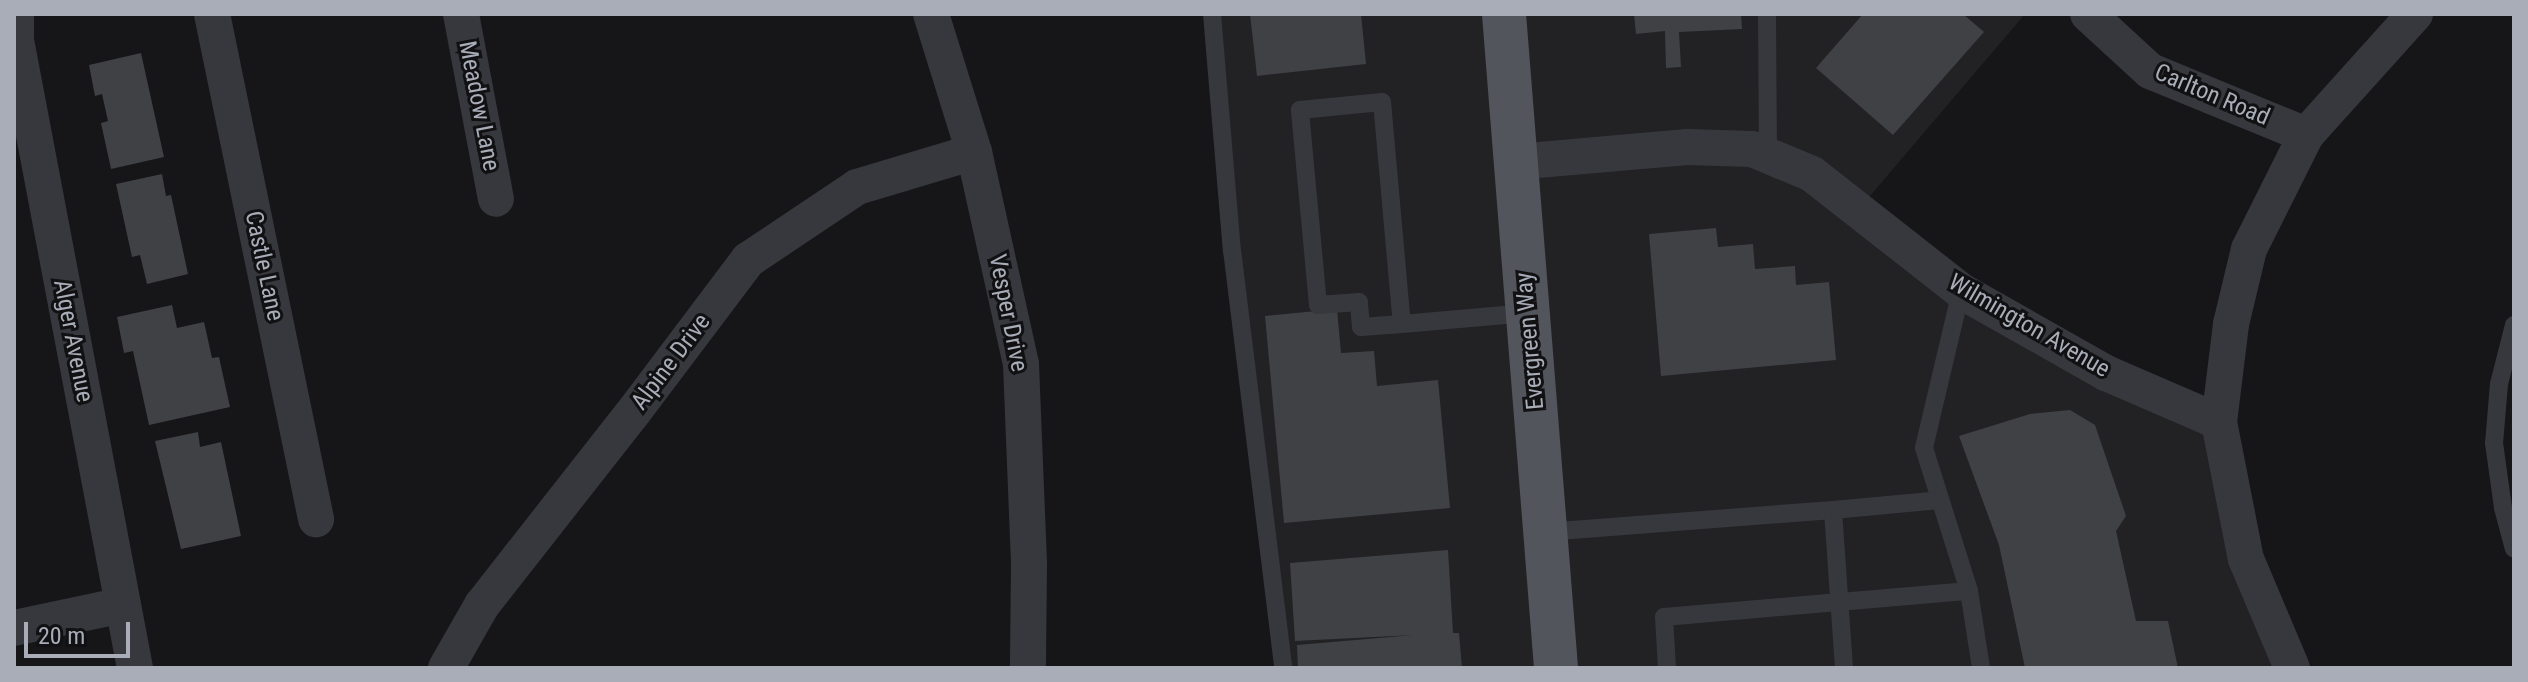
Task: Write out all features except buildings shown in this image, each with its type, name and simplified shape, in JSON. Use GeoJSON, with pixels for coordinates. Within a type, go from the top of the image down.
{"type":"FeatureCollection","features":[{"type":"Feature","properties":{"kind":"main road","name":"Evergreen Way"},"geometry":{"type":"LineString","coordinates":[[1504,14],[1556,668]]}},
{"type":"Feature","properties":{"kind":"street","name":"Alger Avenue"},"geometry":{"type":"LineString","coordinates":[[16,14],[18,55],[135,668]]}},
{"type":"Feature","properties":{"kind":"street","name":"Castle Lane"},"geometry":{"type":"LineString","coordinates":[[212,14],[316,519]]}},
{"type":"Feature","properties":{"kind":"street","name":"Meadow Lane"},"geometry":{"type":"LineString","coordinates":[[461,14],[496,199]]}},
{"type":"Feature","properties":{"kind":"street","name":"Vesper Drive"},"geometry":{"type":"LineString","coordinates":[[931,14],[974,152],[1021,364],[1029,564],[1028,668]]}},
{"type":"Feature","properties":{"kind":"street","name":"Carlton Road"},"geometry":{"type":"LineString","coordinates":[[2088,14],[2150,71],[2306,135]]}},
{"type":"Feature","properties":{"kind":"street"},"geometry":{"type":"LineString","coordinates":[[2292,668],[2246,559],[2219,422],[2231,324],[2249,249],[2306,135],[2415,14]]}},
{"type":"Feature","properties":{"kind":"street","name":"Wilmington Avenue"},"geometry":{"type":"LineString","coordinates":[[1516,162],[1687,147],[1752,149],[1812,174],[1961,291],[2106,373],[2219,422]]}},
{"type":"Feature","properties":{"kind":"street","name":"Alpine Drive"},"geometry":{"type":"LineString","coordinates":[[446,668],[482,605],[748,260],[857,187],[974,152]]}},
{"type":"Feature","properties":{"kind":"street"},"geometry":{"type":"LineString","coordinates":[[14,628],[123,605]]}},
{"type":"Feature","properties":{"kind":"lane"},"geometry":{"type":"LineString","coordinates":[[1212,14],[1232,250],[1275,579],[1283,668]]}},
{"type":"Feature","properties":{"kind":"lane"},"geometry":{"type":"LineString","coordinates":[[1767,14],[1768,156]]}},
{"type":"Feature","properties":{"kind":"lane"},"geometry":{"type":"LineString","coordinates":[[1402,324],[1382,102],[1300,110],[1318,305],[1359,302],[1361,327],[1402,324],[1528,313]]}},
{"type":"Feature","properties":{"kind":"lane"},"geometry":{"type":"LineString","coordinates":[[1961,291],[1924,448],[1969,591],[1981,668]]}},
{"type":"Feature","properties":{"kind":"lane"},"geometry":{"type":"LineString","coordinates":[[2514,325],[2499,384],[2494,443],[2503,508],[2514,549]]}},
{"type":"Feature","properties":{"kind":"lane"},"geometry":{"type":"LineString","coordinates":[[1546,532],[1940,500]]}},
{"type":"Feature","properties":{"kind":"lane"},"geometry":{"type":"LineString","coordinates":[[1833,510],[1844,668]]}},
{"type":"Feature","properties":{"kind":"lane"},"geometry":{"type":"LineString","coordinates":[[1667,668],[1664,617],[1969,591]]}},
{"type":"Feature","properties":{"kind":"shaded area"},"geometry":{"type":"Polygon","coordinates":[[[1219,14],[2025,14],[1858,210],[2219,422],[2292,668],[1278,668],[1219,14]]]}}]}
